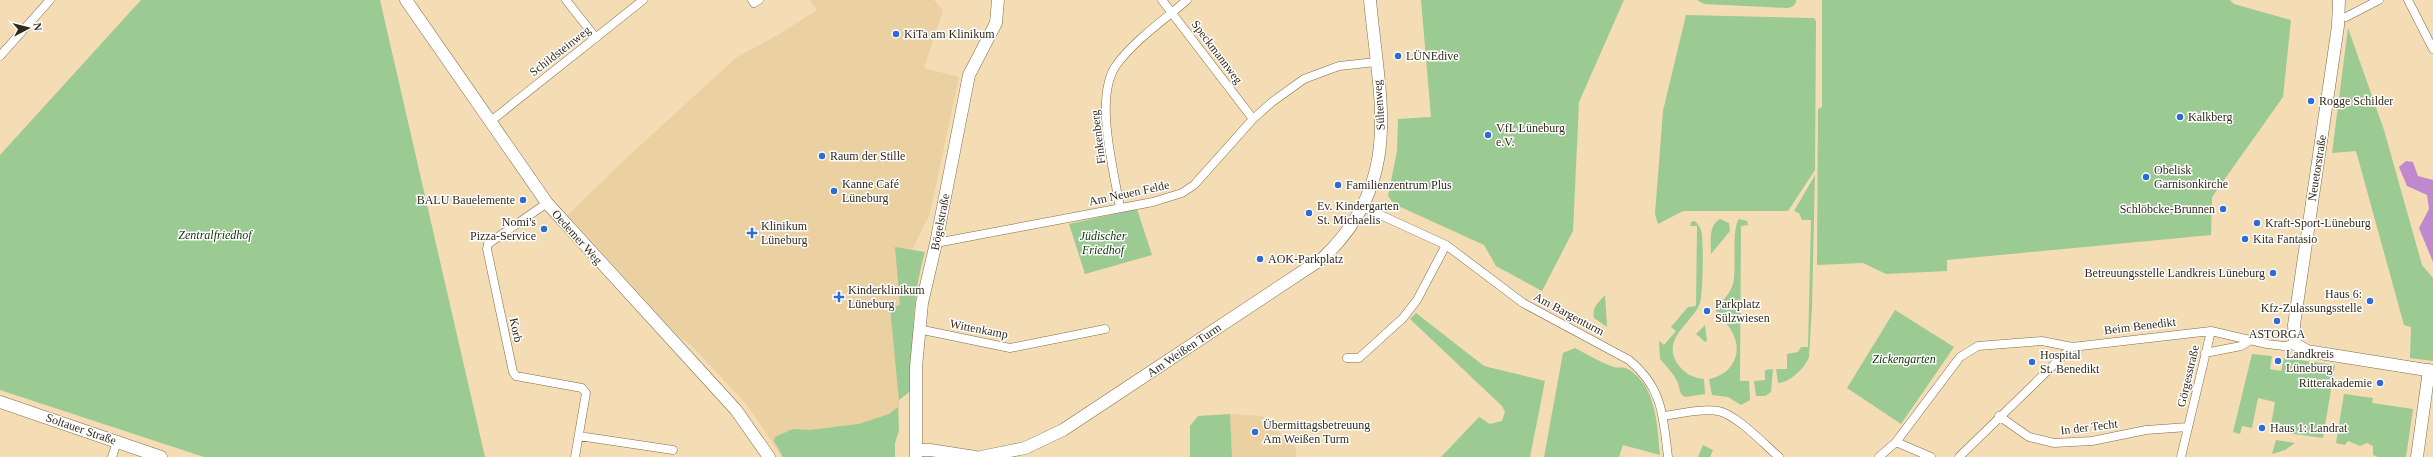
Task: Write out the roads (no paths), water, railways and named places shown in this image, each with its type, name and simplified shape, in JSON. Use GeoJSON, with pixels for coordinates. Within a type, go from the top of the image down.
{"type":"FeatureCollection","features":[{"type":"Feature","properties":{"kind":"main road","name":"Oedemer Weg"},"geometry":{"type":"LineString","coordinates":[[406,0],[547,203],[736,410],[769,457]]}},
{"type":"Feature","properties":{"kind":"main road","name":"Bögelstraße"},"geometry":{"type":"LineString","coordinates":[[914,455],[918,329],[969,75],[996,23],[998,0]]}},
{"type":"Feature","properties":{"kind":"main road","name":"Sültenweg"},"geometry":{"type":"LineString","coordinates":[[1363,207],[1377,173],[1381,144],[1382,121],[1370,0]]}},
{"type":"Feature","properties":{"kind":"main road","name":"Neuetorstraße"},"geometry":{"type":"LineString","coordinates":[[2295,344],[2294,330],[2299,289],[2342,17],[2338,0]]}},
{"type":"Feature","properties":{"kind":"main road","name":"Am Weißen Turm"},"geometry":{"type":"LineString","coordinates":[[981,457],[1008,453],[1040,442],[1063,430],[1138,381],[1323,258],[1350,230],[1363,207]]}},
{"type":"Feature","properties":{"kind":"main road"},"geometry":{"type":"LineString","coordinates":[[2295,344],[2307,351],[2431,371],[2417,457]]}},
{"type":"Feature","properties":{"kind":"main road","name":"Soltauer Straße"},"geometry":{"type":"LineString","coordinates":[[0,402],[161,457]]}},
{"type":"Feature","properties":{"kind":"main road"},"geometry":{"type":"LineString","coordinates":[[914,455],[930,450],[975,457]]}},
{"type":"Feature","properties":{"kind":"street"},"geometry":{"type":"LineString","coordinates":[[0,56],[50,0]]}},
{"type":"Feature","properties":{"kind":"street"},"geometry":{"type":"LineString","coordinates":[[566,0],[596,38]]}},
{"type":"Feature","properties":{"kind":"street","name":"Schildsteinweg"},"geometry":{"type":"LineString","coordinates":[[491,121],[643,0]]}},
{"type":"Feature","properties":{"kind":"street"},"geometry":{"type":"LineString","coordinates":[[752,0],[754,3],[759,0]]}},
{"type":"Feature","properties":{"kind":"street","name":"Speckmannweg"},"geometry":{"type":"LineString","coordinates":[[1162,0],[1253,119]]}},
{"type":"Feature","properties":{"kind":"street","name":"Finkenberg"},"geometry":{"type":"LineString","coordinates":[[1120,208],[1106,118],[1106,97],[1110,80],[1116,65],[1128,52],[1187,0]]}},
{"type":"Feature","properties":{"kind":"street"},"geometry":{"type":"LineString","coordinates":[[2342,17],[2379,0]]}},
{"type":"Feature","properties":{"kind":"street"},"geometry":{"type":"LineString","coordinates":[[2408,0],[2433,49]]}},
{"type":"Feature","properties":{"kind":"street","name":"Am Neuen Felde"},"geometry":{"type":"LineString","coordinates":[[936,243],[1169,198],[1194,185],[1253,119],[1287,90],[1320,71],[1339,66],[1376,62]]}},
{"type":"Feature","properties":{"kind":"street","name":"Korb"},"geometry":{"type":"LineString","coordinates":[[547,203],[488,244],[487,249],[513,372],[516,376],[582,388],[586,394],[575,457]]}},
{"type":"Feature","properties":{"kind":"street","name":"Am Bargenturm"},"geometry":{"type":"LineString","coordinates":[[1363,207],[1446,245],[1523,303],[1629,360],[1647,376],[1654,388],[1663,416],[1668,457]]}},
{"type":"Feature","properties":{"kind":"street"},"geometry":{"type":"LineString","coordinates":[[1347,358],[1358,358],[1404,318],[1417,300],[1446,245]]}},
{"type":"Feature","properties":{"kind":"street","name":"Wittenkamp"},"geometry":{"type":"LineString","coordinates":[[918,329],[1010,348],[1105,329]]}},
{"type":"Feature","properties":{"kind":"street"},"geometry":{"type":"LineString","coordinates":[[2211,331],[2242,337],[2249,341],[2284,346],[2295,344]]}},
{"type":"Feature","properties":{"kind":"street","name":"Beim Benedikt"},"geometry":{"type":"LineString","coordinates":[[1896,442],[1943,379],[1966,352],[1978,346],[2035,341],[2072,347],[2211,331]]}},
{"type":"Feature","properties":{"kind":"street","name":"Görgesstraße"},"geometry":{"type":"LineString","coordinates":[[2181,457],[2211,331]]}},
{"type":"Feature","properties":{"kind":"street"},"geometry":{"type":"LineString","coordinates":[[2205,353],[2241,346],[2249,341]]}},
{"type":"Feature","properties":{"kind":"street"},"geometry":{"type":"LineString","coordinates":[[1959,457],[2072,347]]}},
{"type":"Feature","properties":{"kind":"street"},"geometry":{"type":"LineString","coordinates":[[1663,416],[1710,411],[1723,412],[1736,420],[1779,457]]}},
{"type":"Feature","properties":{"kind":"street","name":"In der Techt"},"geometry":{"type":"LineString","coordinates":[[2000,416],[2029,437],[2054,443],[2092,441],[2146,430],[2188,427]]}},
{"type":"Feature","properties":{"kind":"street"},"geometry":{"type":"LineString","coordinates":[[579,436],[673,450]]}},
{"type":"Feature","properties":{"kind":"street"},"geometry":{"type":"LineString","coordinates":[[112,457],[117,442]]}},
{"type":"Feature","properties":{"kind":"street"},"geometry":{"type":"LineString","coordinates":[[1879,457],[1896,442],[1930,457]]}},
{"type":"Feature","properties":{"kind":"place","name":"KiTa am Klinikum"},"geometry":{"type":"Point","coordinates":[896,34]}},
{"type":"Feature","properties":{"kind":"place","name":"LÜNEdive"},"geometry":{"type":"Point","coordinates":[1398,56]}},
{"type":"Feature","properties":{"kind":"place","name":"Rogge Schilder"},"geometry":{"type":"Point","coordinates":[2311,101]}},
{"type":"Feature","properties":{"kind":"place","name":"Kalkberg"},"geometry":{"type":"Point","coordinates":[2180,117]}},
{"type":"Feature","properties":{"kind":"place","name":"VfL Lüneburg e.V."},"geometry":{"type":"Point","coordinates":[1488,135]}},
{"type":"Feature","properties":{"kind":"place","name":"Raum der Stille"},"geometry":{"type":"Point","coordinates":[822,156]}},
{"type":"Feature","properties":{"kind":"place","name":"Obelisk Garnisonkirche"},"geometry":{"type":"Point","coordinates":[2146,177]}},
{"type":"Feature","properties":{"kind":"place","name":"Familienzentrum Plus"},"geometry":{"type":"Point","coordinates":[1338,185]}},
{"type":"Feature","properties":{"kind":"place","name":"Kanne Café Lüneburg"},"geometry":{"type":"Point","coordinates":[834,191]}},
{"type":"Feature","properties":{"kind":"place","name":"BALU Bauelemente"},"geometry":{"type":"Point","coordinates":[523,200]}},
{"type":"Feature","properties":{"kind":"place","name":"Schlöbcke-Brunnen"},"geometry":{"type":"Point","coordinates":[2223,209]}},
{"type":"Feature","properties":{"kind":"place","name":"Ev. Kindergarten St. Michaelis"},"geometry":{"type":"Point","coordinates":[1309,213]}},
{"type":"Feature","properties":{"kind":"place","name":"Kraft-Sport-Lüneburg"},"geometry":{"type":"Point","coordinates":[2257,223]}},
{"type":"Feature","properties":{"kind":"place","name":"Nomi's Pizza-Service"},"geometry":{"type":"Point","coordinates":[544,229]}},
{"type":"Feature","properties":{"kind":"place","name":"Klinikum Lüneburg"},"geometry":{"type":"Point","coordinates":[752,233]}},
{"type":"Feature","properties":{"kind":"place","name":"Kita Fantasio"},"geometry":{"type":"Point","coordinates":[2245,239]}},
{"type":"Feature","properties":{"kind":"place","name":"AOK-Parkplatz"},"geometry":{"type":"Point","coordinates":[1260,259]}},
{"type":"Feature","properties":{"kind":"place","name":"Betreuungsstelle Landkreis Lüneburg"},"geometry":{"type":"Point","coordinates":[2273,273]}},
{"type":"Feature","properties":{"kind":"place","name":"Kinderklinikum Lüneburg"},"geometry":{"type":"Point","coordinates":[839,297]}},
{"type":"Feature","properties":{"kind":"place","name":"Haus 6: Kfz-Zulassungsstelle"},"geometry":{"type":"Point","coordinates":[2370,301]}},
{"type":"Feature","properties":{"kind":"place","name":"Parkplatz Sülzwiesen"},"geometry":{"type":"Point","coordinates":[1707,311]}},
{"type":"Feature","properties":{"kind":"place","name":"ASTORGA"},"geometry":{"type":"Point","coordinates":[2277,321]}},
{"type":"Feature","properties":{"kind":"place","name":"Landkreis Lüneburg"},"geometry":{"type":"Point","coordinates":[2278,361]}},
{"type":"Feature","properties":{"kind":"place","name":"Hospital St. Benedikt"},"geometry":{"type":"Point","coordinates":[2032,362]}},
{"type":"Feature","properties":{"kind":"place","name":"Ritterakademie"},"geometry":{"type":"Point","coordinates":[2380,383]}},
{"type":"Feature","properties":{"kind":"place","name":"Haus 1: Landrat"},"geometry":{"type":"Point","coordinates":[2262,428]}},
{"type":"Feature","properties":{"kind":"place","name":"Übermittagsbetreuung Am Weißen Turm"},"geometry":{"type":"Point","coordinates":[1255,432]}},
{"type":"Feature","properties":{"kind":"park label","name":"Zentralfriedhof"},"geometry":{"type":"Point","coordinates":[215,235]}},
{"type":"Feature","properties":{"kind":"park label","name":"Jüdischer Friedhof"},"geometry":{"type":"Point","coordinates":[1103,243]}},
{"type":"Feature","properties":{"kind":"park label","name":"Zickengarten"},"geometry":{"type":"Point","coordinates":[1904,359]}}]}
